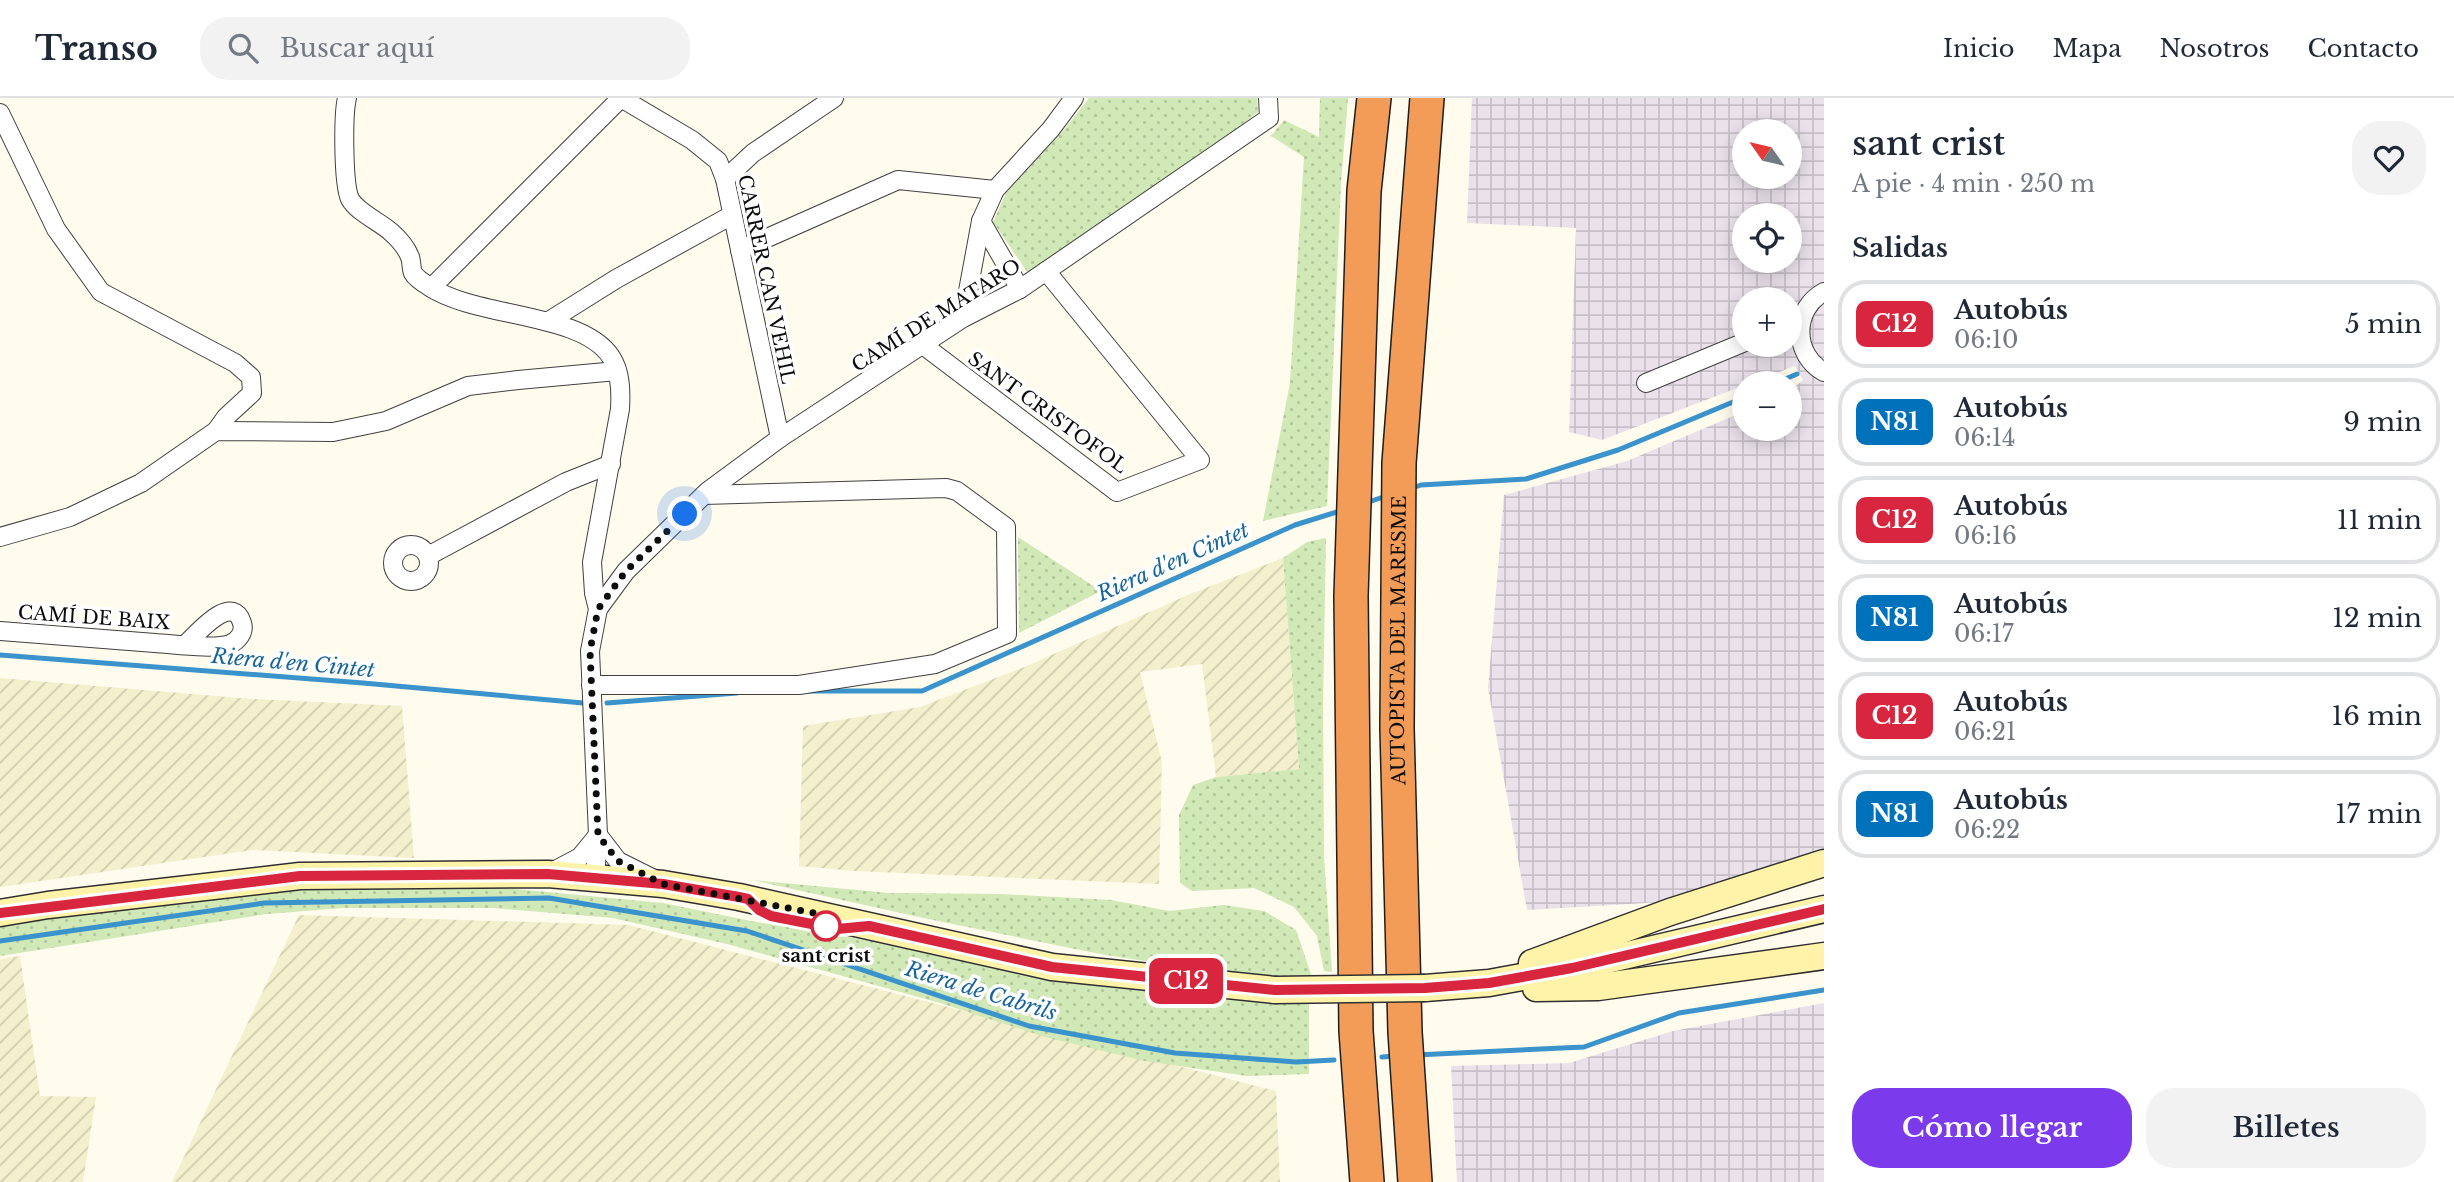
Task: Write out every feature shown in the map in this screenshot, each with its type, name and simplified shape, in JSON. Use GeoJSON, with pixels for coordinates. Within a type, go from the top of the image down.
{"type":"FeatureCollection","features":[{"type":"Feature","properties":{"kind":"highway"},"geometry":{"type":"LineString","coordinates":[[1367,1182],[1356,1031],[1351,596],[1364,191],[1374,98]]}},
{"type":"Feature","properties":{"kind":"highway","name":"AUTOPISTA DEL MARESME"},"geometry":{"type":"LineString","coordinates":[[1415,1182],[1405,1032],[1397,728],[1399,463],[1427,98]]}},
{"type":"Feature","properties":{"kind":"street"},"geometry":{"type":"LineString","coordinates":[[347,98],[344,111],[347,185],[351,200],[401,240],[411,258],[414,273],[431,288],[478,307],[549,321],[584,334],[611,356],[617,371],[621,389],[620,409],[592,562],[598,609],[590,651],[598,835],[595,879]]}},
{"type":"Feature","properties":{"kind":"street"},"geometry":{"type":"LineString","coordinates":[[431,288],[621,98]]}},
{"type":"Feature","properties":{"kind":"street","name":"CARRER CAN VEHIL"},"geometry":{"type":"LineString","coordinates":[[621,98],[692,140],[718,160],[780,438]]}},
{"type":"Feature","properties":{"kind":"street"},"geometry":{"type":"LineString","coordinates":[[724,179],[753,153],[834,98]]}},
{"type":"Feature","properties":{"kind":"street"},"geometry":{"type":"LineString","coordinates":[[963,318],[981,220],[995,190],[1051,129],[1074,98]]}},
{"type":"Feature","properties":{"kind":"street","name":"CAMÍ DE MATARO"},"geometry":{"type":"LineString","coordinates":[[598,609],[626,571],[704,495],[780,438],[963,318],[1020,289],[1269,118],[1268,98]]}},
{"type":"Feature","properties":{"kind":"street"},"geometry":{"type":"LineString","coordinates":[[0,113],[56,229],[101,292],[235,363],[251,377],[252,393],[226,417],[216,431],[141,483],[70,517],[0,537]]}},
{"type":"Feature","properties":{"kind":"street"},"geometry":{"type":"LineString","coordinates":[[740,250],[898,180],[995,190]]}},
{"type":"Feature","properties":{"kind":"street"},"geometry":{"type":"LineString","coordinates":[[549,321],[616,279],[732,215]]}},
{"type":"Feature","properties":{"kind":"street"},"geometry":{"type":"LineString","coordinates":[[981,220],[1020,289]]}},
{"type":"Feature","properties":{"kind":"street","name":"SANT CRISTOFOL"},"geometry":{"type":"LineString","coordinates":[[922,345],[1117,492],[1200,460],[1046,271]]}},
{"type":"Feature","properties":{"kind":"street"},"geometry":{"type":"LineString","coordinates":[[1802,313],[1824,292]]}},
{"type":"Feature","properties":{"kind":"street"},"geometry":{"type":"LineString","coordinates":[[1802,346],[1808,359],[1824,372]]}},
{"type":"Feature","properties":{"kind":"street"},"geometry":{"type":"LineString","coordinates":[[1646,383],[1732,347]]}},
{"type":"Feature","properties":{"kind":"street"},"geometry":{"type":"LineString","coordinates":[[216,431],[333,432],[386,421],[468,386],[617,371]]}},
{"type":"Feature","properties":{"kind":"street"},"geometry":{"type":"LineString","coordinates":[[428,556],[566,482],[611,464]]}},
{"type":"Feature","properties":{"kind":"street"},"geometry":{"type":"LineString","coordinates":[[591,685],[799,685],[935,664],[1007,634],[1006,527],[957,491],[946,488],[704,495]]}},
{"type":"Feature","properties":{"kind":"street","name":"CAMÍ DE BAIX"},"geometry":{"type":"LineString","coordinates":[[0,631],[186,645]]}},
{"type":"Feature","properties":{"kind":"street"},"geometry":{"type":"LineString","coordinates":[[548,874],[580,857],[598,835]]}},
{"type":"Feature","properties":{"kind":"street"},"geometry":{"type":"LineString","coordinates":[[598,835],[618,861],[663,884]]}},
{"type":"Feature","properties":{"kind":"street"},"geometry":{"type":"LineString","coordinates":[[1489,983],[1511,970],[1670,912],[1824,863]]}},
{"type":"Feature","properties":{"kind":"street"},"geometry":{"type":"LineString","coordinates":[[0,913],[300,876],[548,874],[663,884],[797,909],[1052,967],[1275,990],[1425,988],[1489,983],[1572,968],[1818,910]]}},
{"type":"Feature","properties":{"kind":"street"},"geometry":{"type":"LineString","coordinates":[[1489,983],[1508,989],[1598,986],[1824,956]]}},
{"type":"Feature","properties":{"kind":"shaded area"},"geometry":{"type":"Polygon","coordinates":[[[1472,98],[1824,98],[1824,872],[1681,901],[1527,910],[1488,688],[1504,495],[1627,461],[1732,417],[1732,441],[1802,441],[1803,380],[1802,371],[1798,371],[1795,366],[1782,371],[1732,371],[1732,390],[1602,440],[1569,432],[1576,228],[1467,223],[1472,98]]]}},
{"type":"Feature","properties":{"kind":"shaded area"},"geometry":{"type":"Polygon","coordinates":[[[1283,558],[1299,769],[1216,777],[1202,664],[1140,672],[1162,762],[1159,884],[854,871],[799,866],[803,726],[920,707],[1022,668],[1188,595],[1283,558]]]}},
{"type":"Feature","properties":{"kind":"shaded area"},"geometry":{"type":"Polygon","coordinates":[[[0,678],[252,699],[402,706],[414,858],[252,850],[0,887],[0,678]]]}},
{"type":"Feature","properties":{"kind":"shaded area"},"geometry":{"type":"Polygon","coordinates":[[[299,915],[628,925],[1276,1091],[1280,1182],[172,1182],[299,915]]]}},
{"type":"Feature","properties":{"kind":"shaded area"},"geometry":{"type":"Polygon","coordinates":[[[20,956],[40,1096],[96,1097],[83,1182],[0,1182],[0,959],[20,956]]]}},
{"type":"Feature","properties":{"kind":"shaded area"},"geometry":{"type":"Polygon","coordinates":[[[1824,1003],[1824,1182],[1457,1182],[1451,1066],[1569,1063],[1673,1031],[1824,1003]]]}},
{"type":"Feature","properties":{"kind":"green space"},"geometry":{"type":"Polygon","coordinates":[[[1089,98],[1257,98],[1258,112],[1181,172],[1028,273],[993,222],[1006,193],[1063,131],[1089,98]]]}},
{"type":"Feature","properties":{"kind":"green space"},"geometry":{"type":"Polygon","coordinates":[[[1320,98],[1348,98],[1341,183],[1327,506],[1263,521],[1290,383],[1304,157],[1271,136],[1284,120],[1319,137],[1320,98]]]}},
{"type":"Feature","properties":{"kind":"green space"},"geometry":{"type":"Polygon","coordinates":[[[1018,537],[1101,591],[1019,633],[1018,537]]]}},
{"type":"Feature","properties":{"kind":"green space"},"geometry":{"type":"Polygon","coordinates":[[[1326,538],[1324,856],[1332,972],[1324,971],[1317,936],[1294,907],[1254,888],[1192,891],[1180,883],[1179,815],[1193,785],[1216,777],[1299,769],[1283,558],[1307,542],[1326,538]]]}},
{"type":"Feature","properties":{"kind":"green space"},"geometry":{"type":"Polygon","coordinates":[[[752,880],[889,893],[1000,894],[1111,900],[1169,911],[1224,905],[1264,911],[1296,930],[1312,977],[1279,982],[1100,954],[752,880]]]}},
{"type":"Feature","properties":{"kind":"green space"},"geometry":{"type":"Polygon","coordinates":[[[335,884],[494,887],[663,903],[1143,991],[1309,1002],[1309,1074],[1247,1076],[1145,1061],[1045,1037],[940,1003],[727,944],[613,918],[493,908],[343,908],[267,914],[0,956],[0,922],[335,884]]]}},
{"type":"Feature","properties":{"kind":"waterway","name":"Riera d'en Cintet"},"geometry":{"type":"LineString","coordinates":[[1409,489],[1421,485],[1526,479],[1618,450],[1732,402]]}},
{"type":"Feature","properties":{"kind":"waterway","name":"Riera d'en Cintet"},"geometry":{"type":"LineString","coordinates":[[1366,503],[1386,496]]}},
{"type":"Feature","properties":{"kind":"waterway","name":"Riera d'en Cintet"},"geometry":{"type":"LineString","coordinates":[[809,691],[922,691],[1295,525],[1343,510]]}},
{"type":"Feature","properties":{"kind":"waterway","name":"Riera d'en Cintet"},"geometry":{"type":"LineString","coordinates":[[0,655],[583,703]]}},
{"type":"Feature","properties":{"kind":"waterway","name":"Riera d'en Cintet"},"geometry":{"type":"LineString","coordinates":[[607,703],[737,693]]}},
{"type":"Feature","properties":{"kind":"waterway","name":"Riera de Cabrils"},"geometry":{"type":"LineString","coordinates":[[0,941],[264,903],[549,898],[747,931],[1029,1026],[1175,1053],[1296,1062],[1334,1060]]}},
{"type":"Feature","properties":{"kind":"waterway","name":"Riera de Cabrils"},"geometry":{"type":"LineString","coordinates":[[1416,1055],[1584,1047],[1679,1013],[1824,990]]}},
{"type":"Feature","properties":{"kind":"waterway","name":"Riera de Cabrils"},"geometry":{"type":"LineString","coordinates":[[1382,1057],[1396,1056]]}},
{"type":"Feature","properties":{"kind":"bus line","name":"C12"},"geometry":{"type":"LineString","coordinates":[[0,913],[300,876],[548,874],[663,884],[739,897],[748,899],[759,910],[771,916],[837,929],[869,926],[1052,967],[1275,990],[1425,988],[1489,983],[1572,968],[1824,909]]}},
{"type":"Feature","properties":{"kind":"place","name":"sant crist"},"geometry":{"type":"Point","coordinates":[826,926]}},
{"type":"Feature","properties":{"kind":"route"},"geometry":{"type":"LineString","coordinates":[[685,514],[626,571],[598,609],[590,651],[598,835],[618,861],[663,884],[824,915],[826,926]]}}]}
